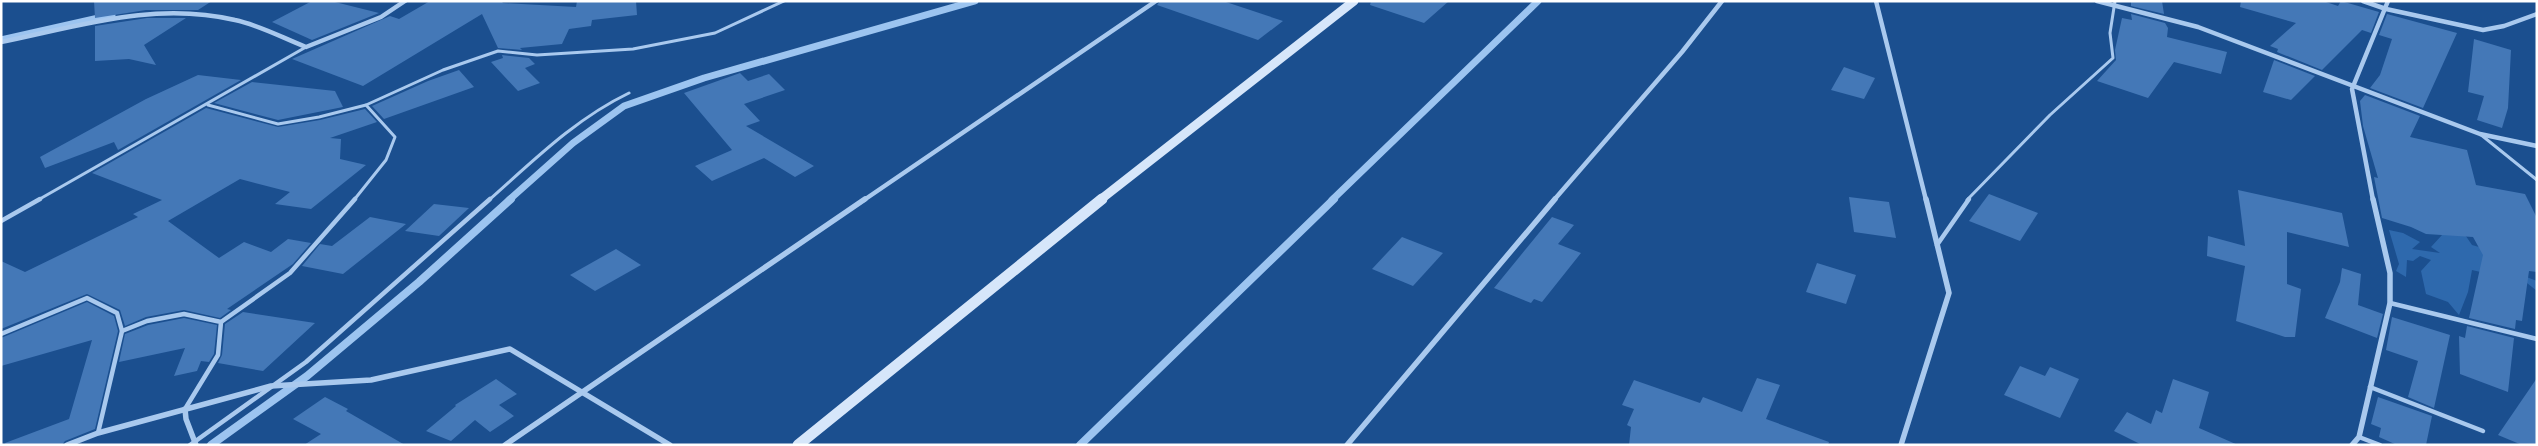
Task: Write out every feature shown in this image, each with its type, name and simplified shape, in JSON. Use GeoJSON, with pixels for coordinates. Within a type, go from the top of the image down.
{"type":"FeatureCollection","features":[{"type":"Feature","properties":{"kind":"street"},"geometry":{"type":"LineString","coordinates":[[1,42],[141,13],[200,14],[237,20],[306,47],[381,17],[405,1]]}},
{"type":"Feature","properties":{"kind":"street"},"geometry":{"type":"LineString","coordinates":[[505,445],[580,392],[1156,1]]}},
{"type":"Feature","properties":{"kind":"street"},"geometry":{"type":"LineString","coordinates":[[798,445],[1121,183],[1354,1]]}},
{"type":"Feature","properties":{"kind":"street"},"geometry":{"type":"LineString","coordinates":[[1347,445],[1455,315],[1682,52],[1722,1]]}},
{"type":"Feature","properties":{"kind":"street"},"geometry":{"type":"LineString","coordinates":[[1876,1],[1949,293],[1901,445]]}},
{"type":"Feature","properties":{"kind":"street"},"geometry":{"type":"LineString","coordinates":[[2097,1],[2115,3],[2198,27],[2480,134],[2537,146]]}},
{"type":"Feature","properties":{"kind":"street"},"geometry":{"type":"LineString","coordinates":[[2363,1],[2386,9],[2483,30],[2504,26],[2537,14]]}},
{"type":"Feature","properties":{"kind":"street"},"geometry":{"type":"LineString","coordinates":[[2352,445],[2359,437],[2390,302],[2390,273],[2366,168],[2352,89],[2388,1]]}},
{"type":"Feature","properties":{"kind":"street"},"geometry":{"type":"LineString","coordinates":[[67,445],[98,433],[271,386],[371,380],[510,349],[670,445]]}},
{"type":"Feature","properties":{"kind":"street"},"geometry":{"type":"LineString","coordinates":[[185,409],[193,444]]}},
{"type":"Feature","properties":{"kind":"lane"},"geometry":{"type":"LineString","coordinates":[[208,105],[257,120],[278,124],[319,117],[366,105],[443,70],[498,51],[537,55],[633,49],[715,33],[784,1]]}},
{"type":"Feature","properties":{"kind":"lane"},"geometry":{"type":"LineString","coordinates":[[1936,245],[1962,206],[2050,114],[2113,58],[2110,33],[2115,3]]}},
{"type":"Feature","properties":{"kind":"lane"},"geometry":{"type":"LineString","coordinates":[[1,221],[208,105],[306,47]]}},
{"type":"Feature","properties":{"kind":"lane"},"geometry":{"type":"LineString","coordinates":[[193,444],[306,362],[571,128],[604,105],[629,93]]}},
{"type":"Feature","properties":{"kind":"lane"},"geometry":{"type":"LineString","coordinates":[[122,331],[147,321],[184,314],[221,322],[290,272],[345,212],[386,160],[395,137],[366,105]]}},
{"type":"Feature","properties":{"kind":"lane"},"geometry":{"type":"LineString","coordinates":[[2480,134],[2537,180]]}},
{"type":"Feature","properties":{"kind":"lane"},"geometry":{"type":"LineString","coordinates":[[1,334],[87,298],[117,313],[122,331],[98,433]]}},
{"type":"Feature","properties":{"kind":"lane"},"geometry":{"type":"LineString","coordinates":[[2390,302],[2537,339]]}},
{"type":"Feature","properties":{"kind":"lane"},"geometry":{"type":"LineString","coordinates":[[185,409],[218,355],[221,322]]}},
{"type":"Feature","properties":{"kind":"lane"},"geometry":{"type":"LineString","coordinates":[[2370,387],[2483,431]]}},
{"type":"Feature","properties":{"kind":"lane"},"geometry":{"type":"LineString","coordinates":[[2359,437],[2380,445]]}},
{"type":"Feature","properties":{"kind":"shaded area"},"geometry":{"type":"Polygon","coordinates":[[[2438,220],[2459,226],[2472,245],[2479,247],[2508,270],[2537,281],[2537,291],[2527,283],[2472,270],[2468,292],[2459,315],[2448,302],[2426,294],[2421,271],[2431,260],[2420,256],[2413,261],[2407,260],[2406,277],[2396,271],[2399,264],[2389,230],[2403,233],[2420,242],[2412,249],[2440,253],[2431,247],[2442,235],[2438,220]]]}},
{"type":"Feature","properties":{"kind":"building"},"geometry":{"type":"Polygon","coordinates":[[[94,1],[212,1],[198,10],[146,10],[95,18],[94,1]]]}},
{"type":"Feature","properties":{"kind":"building"},"geometry":{"type":"Polygon","coordinates":[[[312,1],[331,1],[379,13],[312,40],[272,22],[312,1]]]}},
{"type":"Feature","properties":{"kind":"building"},"geometry":{"type":"Polygon","coordinates":[[[430,1],[504,1],[502,3],[576,7],[577,1],[636,1],[637,15],[592,20],[591,26],[569,29],[562,44],[520,48],[522,50],[498,48],[482,14],[363,86],[292,59],[390,16],[399,19],[430,1]]]}},
{"type":"Feature","properties":{"kind":"building"},"geometry":{"type":"Polygon","coordinates":[[[1160,1],[1223,1],[1283,21],[1258,40],[1157,5],[1160,1]]]}},
{"type":"Feature","properties":{"kind":"building"},"geometry":{"type":"Polygon","coordinates":[[[1371,1],[1449,1],[1424,23],[1370,5],[1371,1]]]}},
{"type":"Feature","properties":{"kind":"building"},"geometry":{"type":"Polygon","coordinates":[[[2131,1],[2162,1],[2164,14],[2131,6],[2131,1]]]}},
{"type":"Feature","properties":{"kind":"building"},"geometry":{"type":"Polygon","coordinates":[[[2241,1],[2323,1],[2338,6],[2341,1],[2379,12],[2371,33],[2362,30],[2322,70],[2277,52],[2278,49],[2270,46],[2296,23],[2240,7],[2241,1]]]}},
{"type":"Feature","properties":{"kind":"building"},"geometry":{"type":"Polygon","coordinates":[[[2131,14],[2165,23],[2168,28],[2167,37],[2227,52],[2221,74],[2174,62],[2148,98],[2097,81],[2116,60],[2115,50],[2122,18],[2132,20],[2131,14]]]}},
{"type":"Feature","properties":{"kind":"building"},"geometry":{"type":"Polygon","coordinates":[[[2387,14],[2457,33],[2423,108],[2370,88],[2380,75],[2392,39],[2379,35],[2387,14]]]}},
{"type":"Feature","properties":{"kind":"building"},"geometry":{"type":"Polygon","coordinates":[[[147,18],[186,18],[144,45],[156,65],[129,59],[95,61],[95,26],[147,18]]]}},
{"type":"Feature","properties":{"kind":"building"},"geometry":{"type":"Polygon","coordinates":[[[2474,39],[2511,50],[2508,108],[2502,128],[2477,120],[2484,96],[2468,92],[2474,39]]]}},
{"type":"Feature","properties":{"kind":"building"},"geometry":{"type":"Polygon","coordinates":[[[502,55],[529,58],[535,64],[525,68],[540,83],[518,91],[491,62],[503,58],[502,55]]]}},
{"type":"Feature","properties":{"kind":"building"},"geometry":{"type":"Polygon","coordinates":[[[2274,60],[2315,76],[2291,100],[2263,92],[2274,60]]]}},
{"type":"Feature","properties":{"kind":"building"},"geometry":{"type":"Polygon","coordinates":[[[1844,67],[1875,78],[1864,99],[1831,90],[1844,67]]]}},
{"type":"Feature","properties":{"kind":"building"},"geometry":{"type":"Polygon","coordinates":[[[459,70],[474,87],[384,119],[372,106],[428,81],[459,70]]]}},
{"type":"Feature","properties":{"kind":"building"},"geometry":{"type":"Polygon","coordinates":[[[740,73],[748,81],[769,74],[785,90],[744,104],[760,121],[746,126],[814,166],[795,177],[764,158],[712,181],[695,166],[732,150],[684,93],[740,73]]]}},
{"type":"Feature","properties":{"kind":"building"},"geometry":{"type":"Polygon","coordinates":[[[198,75],[241,80],[118,150],[114,142],[45,168],[40,157],[146,99],[198,75]]]}},
{"type":"Feature","properties":{"kind":"building"},"geometry":{"type":"Polygon","coordinates":[[[252,82],[335,91],[343,107],[278,120],[214,103],[252,82]]]}},
{"type":"Feature","properties":{"kind":"building"},"geometry":{"type":"Polygon","coordinates":[[[2365,95],[2420,116],[2410,137],[2467,150],[2476,185],[2525,194],[2537,218],[2537,272],[2529,271],[2522,321],[2516,320],[2515,329],[2469,318],[2483,255],[2473,237],[2426,234],[2382,218],[2374,177],[2378,178],[2363,126],[2360,101],[2365,95]]]}},
{"type":"Feature","properties":{"kind":"building"},"geometry":{"type":"Polygon","coordinates":[[[206,108],[278,127],[320,120],[365,109],[377,122],[330,138],[341,139],[340,159],[366,165],[311,209],[275,204],[290,192],[240,179],[168,221],[219,258],[244,242],[271,252],[288,239],[311,243],[293,264],[227,309],[231,310],[220,318],[184,310],[146,317],[125,326],[120,310],[87,294],[1,329],[1,261],[25,272],[138,217],[133,214],[162,200],[92,173],[206,108]]]}},
{"type":"Feature","properties":{"kind":"building"},"geometry":{"type":"Polygon","coordinates":[[[2238,190],[2342,213],[2349,247],[2287,232],[2287,284],[2301,289],[2295,337],[2285,337],[2236,321],[2245,266],[2207,256],[2208,236],[2245,246],[2238,190]]]}},
{"type":"Feature","properties":{"kind":"building"},"geometry":{"type":"Polygon","coordinates":[[[1989,194],[2038,213],[2020,241],[1969,221],[1989,194]]]}},
{"type":"Feature","properties":{"kind":"building"},"geometry":{"type":"Polygon","coordinates":[[[1849,197],[1889,202],[1896,238],[1854,232],[1849,197]]]}},
{"type":"Feature","properties":{"kind":"building"},"geometry":{"type":"Polygon","coordinates":[[[434,204],[469,208],[439,236],[405,231],[434,204]]]}},
{"type":"Feature","properties":{"kind":"building"},"geometry":{"type":"Polygon","coordinates":[[[370,217],[406,224],[343,274],[302,266],[320,244],[332,246],[370,217]]]}},
{"type":"Feature","properties":{"kind":"building"},"geometry":{"type":"Polygon","coordinates":[[[1552,217],[1574,225],[1558,244],[1581,253],[1542,302],[1534,299],[1531,303],[1494,288],[1552,217]]]}},
{"type":"Feature","properties":{"kind":"building"},"geometry":{"type":"Polygon","coordinates":[[[1402,237],[1443,253],[1413,286],[1372,269],[1402,237]]]}},
{"type":"Feature","properties":{"kind":"building"},"geometry":{"type":"Polygon","coordinates":[[[616,249],[641,265],[595,291],[570,275],[616,249]]]}},
{"type":"Feature","properties":{"kind":"building"},"geometry":{"type":"Polygon","coordinates":[[[1817,263],[1856,275],[1846,304],[1806,292],[1817,263]]]}},
{"type":"Feature","properties":{"kind":"building"},"geometry":{"type":"Polygon","coordinates":[[[2342,268],[2361,274],[2358,305],[2383,314],[2377,338],[2325,318],[2340,282],[2342,268]]]}},
{"type":"Feature","properties":{"kind":"building"},"geometry":{"type":"Polygon","coordinates":[[[87,302],[114,316],[118,331],[95,429],[65,441],[62,445],[6,445],[5,443],[69,419],[92,340],[1,366],[1,338],[87,302]]]}},
{"type":"Feature","properties":{"kind":"building"},"geometry":{"type":"Polygon","coordinates":[[[243,312],[315,323],[263,371],[218,363],[222,355],[225,324],[243,312]]]}},
{"type":"Feature","properties":{"kind":"building"},"geometry":{"type":"Polygon","coordinates":[[[2392,317],[2450,335],[2434,408],[2408,397],[2418,361],[2386,350],[2392,317]]]}},
{"type":"Feature","properties":{"kind":"building"},"geometry":{"type":"Polygon","coordinates":[[[184,318],[217,325],[214,354],[209,362],[201,361],[197,371],[174,376],[185,348],[119,362],[125,334],[148,325],[184,318]]]}},
{"type":"Feature","properties":{"kind":"building"},"geometry":{"type":"Polygon","coordinates":[[[2467,326],[2514,338],[2508,392],[2460,374],[2459,336],[2465,338],[2467,326]]]}},
{"type":"Feature","properties":{"kind":"building"},"geometry":{"type":"Polygon","coordinates":[[[2020,366],[2045,376],[2050,367],[2079,379],[2060,418],[2004,395],[2020,366]]]}},
{"type":"Feature","properties":{"kind":"building"},"geometry":{"type":"Polygon","coordinates":[[[1757,378],[1780,385],[1766,419],[1829,442],[1828,445],[1629,445],[1631,427],[1627,425],[1634,409],[1622,405],[1634,380],[1700,403],[1703,397],[1742,412],[1757,378]]]}},
{"type":"Feature","properties":{"kind":"building"},"geometry":{"type":"Polygon","coordinates":[[[2537,378],[2537,445],[2522,445],[2498,435],[2537,378]]]}},
{"type":"Feature","properties":{"kind":"building"},"geometry":{"type":"Polygon","coordinates":[[[496,379],[517,394],[499,405],[514,416],[490,432],[475,420],[451,441],[426,431],[455,405],[496,379]]]}},
{"type":"Feature","properties":{"kind":"building"},"geometry":{"type":"Polygon","coordinates":[[[2173,379],[2209,392],[2199,428],[2238,445],[2142,445],[2114,431],[2127,412],[2151,424],[2156,410],[2162,413],[2173,379]]]}},
{"type":"Feature","properties":{"kind":"building"},"geometry":{"type":"Polygon","coordinates":[[[325,397],[348,409],[346,411],[405,445],[304,445],[321,434],[293,419],[325,397]]]}},
{"type":"Feature","properties":{"kind":"building"},"geometry":{"type":"Polygon","coordinates":[[[2378,397],[2432,416],[2426,445],[2397,445],[2379,437],[2381,428],[2371,424],[2378,397]]]}},
{"type":"Feature","properties":{"kind":"waterway"},"geometry":{"type":"LineString","coordinates":[[509,200],[573,143],[624,106],[704,78],[975,1]]}},
{"type":"Feature","properties":{"kind":"waterway"},"geometry":{"type":"LineString","coordinates":[[1332,200],[1538,1]]}},
{"type":"Feature","properties":{"kind":"waterway"},"geometry":{"type":"LineString","coordinates":[[1,40],[112,15]]}},
{"type":"Feature","properties":{"kind":"waterway"},"geometry":{"type":"LineString","coordinates":[[211,445],[307,376],[419,282],[511,199]]}},
{"type":"Feature","properties":{"kind":"waterway"},"geometry":{"type":"LineString","coordinates":[[1080,445],[1334,199]]}}]}
